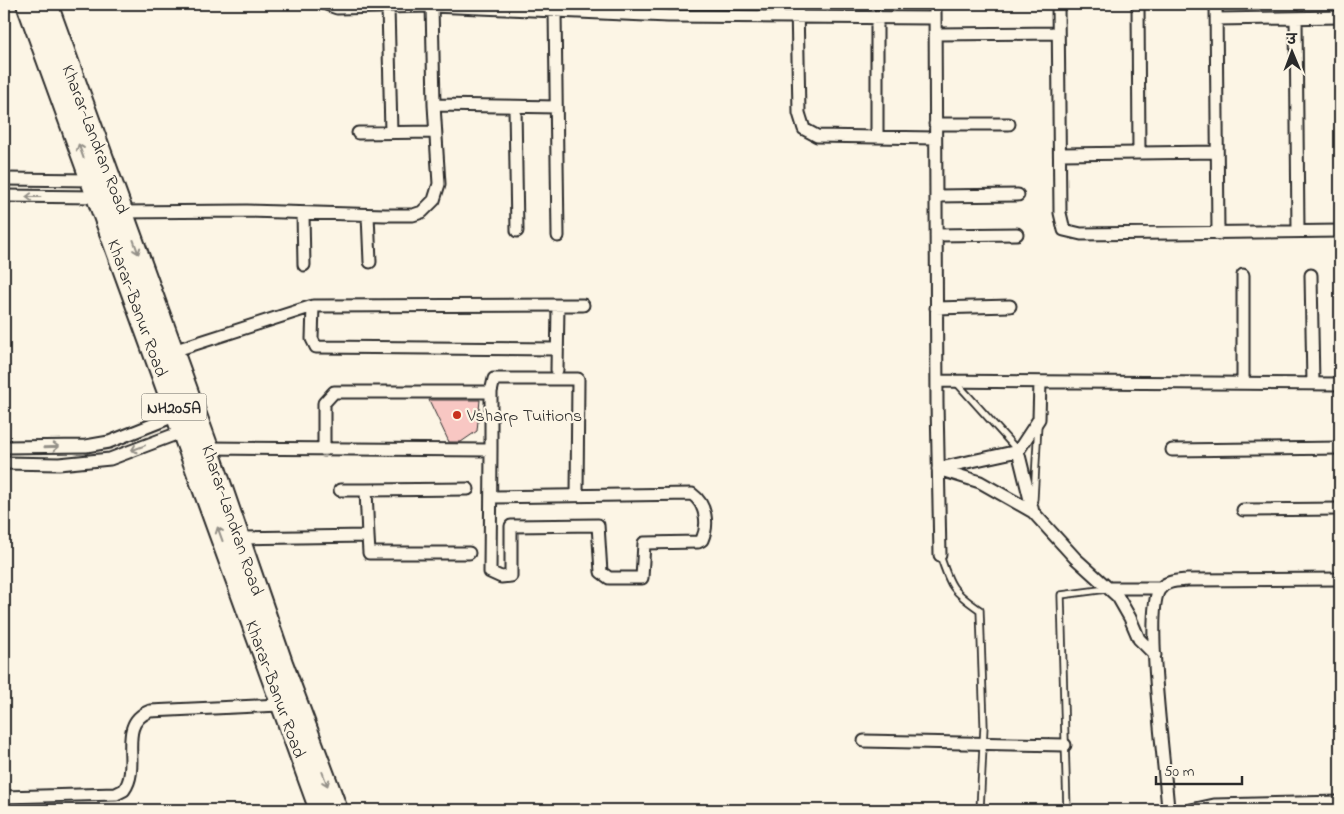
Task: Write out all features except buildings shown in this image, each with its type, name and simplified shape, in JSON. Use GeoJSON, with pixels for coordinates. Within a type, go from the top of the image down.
{"type":"FeatureCollection","features":[{"type":"Feature","properties":{"kind":"highway","name":"Kharar-Banur Road"},"geometry":{"type":"LineString","coordinates":[[27,4],[320,810]]}},
{"type":"Feature","properties":{"kind":"highway","name":"Kharar-Landran Road"},"geometry":{"type":"LineString","coordinates":[[48,4],[124,211],[282,663],[337,810]]}},
{"type":"Feature","properties":{"kind":"street"},"geometry":{"type":"LineString","coordinates":[[326,4],[336,8],[388,8],[432,5],[520,7],[555,11],[579,8],[668,16],[877,16],[934,18]]}},
{"type":"Feature","properties":{"kind":"street"},"geometry":{"type":"LineString","coordinates":[[797,4],[799,113],[804,129],[817,136],[935,138]]}},
{"type":"Feature","properties":{"kind":"street"},"geometry":{"type":"LineString","coordinates":[[935,4],[936,308],[940,555]]}},
{"type":"Feature","properties":{"kind":"street"},"geometry":{"type":"LineString","coordinates":[[1058,4],[1060,213],[1064,230],[1081,234],[1218,234],[1340,231]]}},
{"type":"Feature","properties":{"kind":"street"},"geometry":{"type":"LineString","coordinates":[[1138,4],[1139,153]]}},
{"type":"Feature","properties":{"kind":"street"},"geometry":{"type":"LineString","coordinates":[[1216,4],[1218,234]]}},
{"type":"Feature","properties":{"kind":"street"},"geometry":{"type":"LineString","coordinates":[[4,179],[98,198],[124,211],[413,215],[428,207],[437,193],[439,184],[435,132],[432,5]]}},
{"type":"Feature","properties":{"kind":"street"},"geometry":{"type":"LineString","coordinates":[[388,8],[391,132]]}},
{"type":"Feature","properties":{"kind":"street"},"geometry":{"type":"LineString","coordinates":[[555,11],[558,236]]}},
{"type":"Feature","properties":{"kind":"street"},"geometry":{"type":"LineString","coordinates":[[877,16],[877,136]]}},
{"type":"Feature","properties":{"kind":"street"},"geometry":{"type":"LineString","coordinates":[[1216,19],[1340,17]]}},
{"type":"Feature","properties":{"kind":"street"},"geometry":{"type":"LineString","coordinates":[[1296,18],[1298,231]]}},
{"type":"Feature","properties":{"kind":"street"},"geometry":{"type":"LineString","coordinates":[[935,34],[1057,33]]}},
{"type":"Feature","properties":{"kind":"street"},"geometry":{"type":"LineString","coordinates":[[434,105],[556,107]]}},
{"type":"Feature","properties":{"kind":"street"},"geometry":{"type":"LineString","coordinates":[[515,106],[517,230]]}},
{"type":"Feature","properties":{"kind":"street"},"geometry":{"type":"LineString","coordinates":[[935,124],[1009,124]]}},
{"type":"Feature","properties":{"kind":"street"},"geometry":{"type":"LineString","coordinates":[[358,133],[435,132]]}},
{"type":"Feature","properties":{"kind":"street"},"geometry":{"type":"LineString","coordinates":[[1060,154],[1217,152]]}},
{"type":"Feature","properties":{"kind":"street"},"geometry":{"type":"LineString","coordinates":[[936,196],[1018,195]]}},
{"type":"Feature","properties":{"kind":"street"},"geometry":{"type":"LineString","coordinates":[[4,196],[98,198]]}},
{"type":"Feature","properties":{"kind":"street"},"geometry":{"type":"LineString","coordinates":[[303,213],[304,265]]}},
{"type":"Feature","properties":{"kind":"street"},"geometry":{"type":"LineString","coordinates":[[368,215],[370,262]]}},
{"type":"Feature","properties":{"kind":"street"},"geometry":{"type":"LineString","coordinates":[[936,235],[1017,234]]}},
{"type":"Feature","properties":{"kind":"street"},"geometry":{"type":"LineString","coordinates":[[1243,275],[1244,383]]}},
{"type":"Feature","properties":{"kind":"street"},"geometry":{"type":"LineString","coordinates":[[1311,275],[1313,384]]}},
{"type":"Feature","properties":{"kind":"street"},"geometry":{"type":"LineString","coordinates":[[173,351],[313,306],[583,305]]}},
{"type":"Feature","properties":{"kind":"street"},"geometry":{"type":"LineString","coordinates":[[313,306],[312,330],[316,347],[557,349]]}},
{"type":"Feature","properties":{"kind":"street"},"geometry":{"type":"LineString","coordinates":[[558,306],[558,370]]}},
{"type":"Feature","properties":{"kind":"street"},"geometry":{"type":"LineString","coordinates":[[936,308],[1010,306]]}},
{"type":"Feature","properties":{"kind":"street"},"geometry":{"type":"LineString","coordinates":[[491,496],[692,494],[701,502],[704,510],[704,534],[702,540],[698,542],[644,543],[642,578],[609,578],[601,572],[598,525],[511,526],[511,576],[501,577],[490,572],[492,392],[494,379],[578,379],[577,495]]}},
{"type":"Feature","properties":{"kind":"street"},"geometry":{"type":"LineString","coordinates":[[937,381],[1340,384]]}},
{"type":"Feature","properties":{"kind":"street"},"geometry":{"type":"LineString","coordinates":[[938,468],[1018,451],[1039,419],[1040,382]]}},
{"type":"Feature","properties":{"kind":"street"},"geometry":{"type":"LineString","coordinates":[[324,450],[324,403],[334,392],[492,392]]}},
{"type":"Feature","properties":{"kind":"street"},"geometry":{"type":"LineString","coordinates":[[4,447],[86,446],[109,442],[180,423]]}},
{"type":"Feature","properties":{"kind":"street"},"geometry":{"type":"LineString","coordinates":[[4,463],[59,464],[110,458],[180,423]]}},
{"type":"Feature","properties":{"kind":"street"},"geometry":{"type":"LineString","coordinates":[[208,448],[491,450]]}},
{"type":"Feature","properties":{"kind":"street"},"geometry":{"type":"LineString","coordinates":[[1172,450],[1340,448]]}},
{"type":"Feature","properties":{"kind":"street"},"geometry":{"type":"LineString","coordinates":[[1018,451],[1033,512]]}},
{"type":"Feature","properties":{"kind":"street"},"geometry":{"type":"LineString","coordinates":[[938,468],[980,482],[1033,512],[1075,558],[1118,597],[1139,639],[1155,655]]}},
{"type":"Feature","properties":{"kind":"street"},"geometry":{"type":"LineString","coordinates":[[340,490],[468,489]]}},
{"type":"Feature","properties":{"kind":"street"},"geometry":{"type":"LineString","coordinates":[[366,490],[369,553],[469,553]]}},
{"type":"Feature","properties":{"kind":"street"},"geometry":{"type":"LineString","coordinates":[[1243,510],[1340,509]]}},
{"type":"Feature","properties":{"kind":"street"},"geometry":{"type":"LineString","coordinates":[[239,538],[368,536]]}},
{"type":"Feature","properties":{"kind":"street"},"geometry":{"type":"LineString","coordinates":[[1110,588],[1161,588],[1172,582],[1187,580],[1340,579]]}},
{"type":"Feature","properties":{"kind":"street"},"geometry":{"type":"LineString","coordinates":[[1161,588],[1156,609],[1155,655],[1168,810]]}},
{"type":"Feature","properties":{"kind":"street"},"geometry":{"type":"LineString","coordinates":[[4,797],[116,794],[124,790],[130,778],[132,725],[139,715],[150,711],[280,704]]}},
{"type":"Feature","properties":{"kind":"street"},"geometry":{"type":"LineString","coordinates":[[864,741],[983,745],[1065,745]]}},
{"type":"Feature","properties":{"kind":"street"},"geometry":{"type":"LineString","coordinates":[[1191,810],[1214,805],[1340,802]]}},
{"type":"Feature","properties":{"kind":"lane"},"geometry":{"type":"LineString","coordinates":[[956,381],[1018,451]]}},
{"type":"Feature","properties":{"kind":"lane"},"geometry":{"type":"LineString","coordinates":[[1033,512],[1039,419]]}},
{"type":"Feature","properties":{"kind":"lane"},"geometry":{"type":"LineString","coordinates":[[940,555],[949,581],[958,595],[980,610],[983,745],[980,810]]}},
{"type":"Feature","properties":{"kind":"lane"},"geometry":{"type":"LineString","coordinates":[[1067,810],[1061,595],[1110,588]]}},
{"type":"Feature","properties":{"kind":"place","name":"Vsharp Tuitions"},"geometry":{"type":"Point","coordinates":[457,415]}}]}
